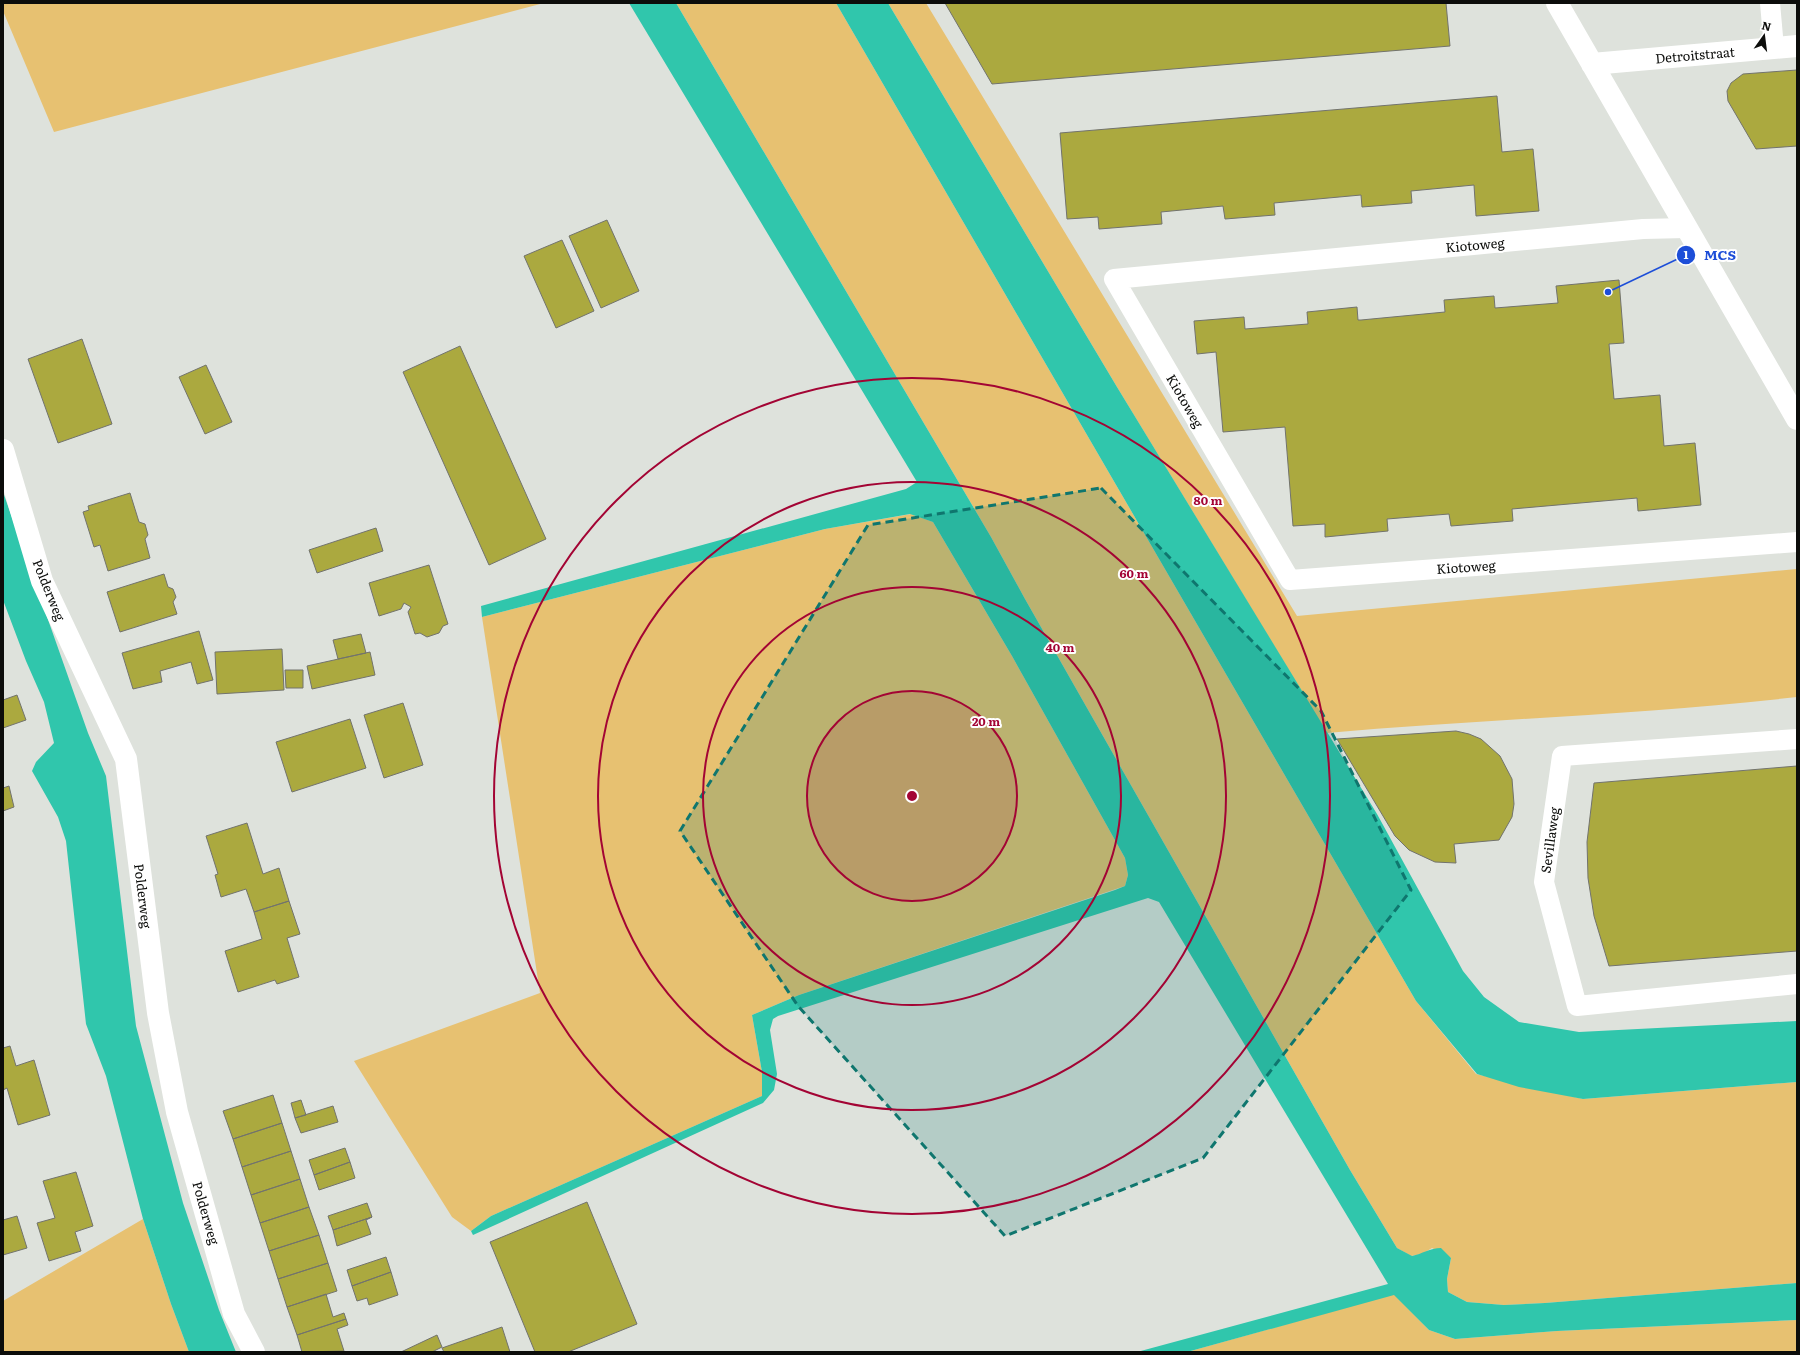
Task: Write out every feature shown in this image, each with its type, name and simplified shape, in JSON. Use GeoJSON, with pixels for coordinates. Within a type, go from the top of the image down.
{"type":"FeatureCollection","features":[{"type":"Feature","properties":{"kind":"street"},"geometry":{"type":"LineString","coordinates":[[1558,3],[1797,420]]}},
{"type":"Feature","properties":{"kind":"street","name":"Detroitstraat"},"geometry":{"type":"LineString","coordinates":[[1592,64],[1797,46]]}},
{"type":"Feature","properties":{"kind":"street","name":"Polderweg"},"geometry":{"type":"LineString","coordinates":[[3,450],[42,581],[126,759],[158,1013],[177,1112],[234,1314],[254,1352]]}},
{"type":"Feature","properties":{"kind":"lane"},"geometry":{"type":"LineString","coordinates":[[1770,3],[1774,48]]}},
{"type":"Feature","properties":{"kind":"lane","name":"Kiotoweg"},"geometry":{"type":"LineString","coordinates":[[1686,228],[1636,230],[1114,279],[1290,580],[1797,542]]}},
{"type":"Feature","properties":{"kind":"lane","name":"Sevillaweg"},"geometry":{"type":"LineString","coordinates":[[1797,739],[1562,756],[1544,882],[1576,1006],[1797,984]]}},
{"type":"Feature","properties":{"kind":"highlighted area"},"geometry":{"type":"Polygon","coordinates":[[[1101,488],[1321,711],[1411,890],[1203,1158],[1005,1236],[798,1006],[680,831],[868,525],[1101,488]]]}},
{"type":"Feature","properties":{"kind":"shaded area"},"geometry":{"type":"Polygon","coordinates":[[[3,3],[544,3],[54,132],[3,11],[3,3]]]}},
{"type":"Feature","properties":{"kind":"shaded area"},"geometry":{"type":"Polygon","coordinates":[[[629,3],[676,3],[991,537],[1350,1170],[1397,1248],[1412,1256],[1441,1248],[1451,1258],[1447,1279],[1448,1292],[1467,1302],[1504,1305],[1545,1303],[1797,1283],[1797,1320],[1557,1331],[1455,1339],[1429,1330],[1394,1295],[1187,1352],[1137,1352],[1388,1284],[1159,902],[1148,898],[778,1016],[773,1019],[770,1030],[777,1074],[774,1090],[763,1103],[473,1235],[471,1231],[491,1216],[762,1096],[762,1072],[752,1015],[799,995],[1115,890],[1125,886],[1128,875],[1125,858],[1012,656],[933,522],[910,514],[825,529],[482,617],[481,606],[906,489],[917,482],[629,3]]]}},
{"type":"Feature","properties":{"kind":"shaded area"},"geometry":{"type":"Polygon","coordinates":[[[676,3],[836,3],[1416,1001],[1476,1074],[1583,1099],[1797,1082],[1797,1283],[1545,1303],[1504,1305],[1467,1302],[1448,1292],[1447,1279],[1451,1258],[1432,1248],[1422,1254],[1411,1256],[1397,1248],[1350,1170],[991,537],[676,3]]]}},
{"type":"Feature","properties":{"kind":"shaded area"},"geometry":{"type":"Polygon","coordinates":[[[836,3],[888,3],[1117,387],[1377,814],[1463,971],[1484,997],[1519,1022],[1579,1032],[1797,1021],[1797,1082],[1583,1099],[1519,1087],[1477,1074],[1416,1001],[836,3]]]}},
{"type":"Feature","properties":{"kind":"shaded area"},"geometry":{"type":"Polygon","coordinates":[[[888,3],[926,3],[1297,616],[1797,569],[1797,697],[1621,713],[1327,733],[1117,387],[888,3]]]}},
{"type":"Feature","properties":{"kind":"shaded area"},"geometry":{"type":"Polygon","coordinates":[[[3,492],[88,733],[106,776],[136,1026],[183,1203],[219,1310],[236,1352],[189,1352],[171,1304],[143,1219],[106,1076],[86,1024],[66,841],[58,817],[32,771],[36,762],[54,743],[44,702],[26,661],[3,600],[3,492]]]}},
{"type":"Feature","properties":{"kind":"shaded area"},"geometry":{"type":"Polygon","coordinates":[[[911,514],[933,522],[1012,656],[1125,858],[1128,875],[1125,886],[799,995],[752,1015],[762,1072],[762,1096],[491,1216],[471,1231],[452,1217],[354,1061],[540,993],[482,617],[825,529],[911,514]]]}},
{"type":"Feature","properties":{"kind":"shaded area"},"geometry":{"type":"Polygon","coordinates":[[[143,1219],[171,1304],[189,1352],[3,1352],[3,1301],[143,1219]]]}},
{"type":"Feature","properties":{"kind":"shaded area"},"geometry":{"type":"Polygon","coordinates":[[[1394,1294],[1429,1330],[1455,1339],[1557,1331],[1797,1320],[1797,1352],[1187,1352],[1394,1294]]]}},
{"type":"Feature","properties":{"kind":"building"},"geometry":{"type":"Polygon","coordinates":[[[945,3],[1446,3],[1450,46],[992,84],[945,3]]]}},
{"type":"Feature","properties":{"kind":"building"},"geometry":{"type":"Polygon","coordinates":[[[1797,70],[1797,146],[1756,149],[1728,101],[1727,91],[1731,83],[1743,74],[1797,70]]]}},
{"type":"Feature","properties":{"kind":"building"},"geometry":{"type":"Polygon","coordinates":[[[1497,96],[1502,152],[1533,149],[1539,211],[1476,216],[1474,185],[1411,191],[1412,203],[1362,207],[1361,195],[1274,203],[1275,215],[1225,219],[1223,206],[1161,212],[1162,224],[1099,229],[1098,217],[1067,219],[1060,133],[1497,96]]]}},
{"type":"Feature","properties":{"kind":"building"},"geometry":{"type":"Polygon","coordinates":[[[607,220],[639,291],[601,308],[569,236],[607,220]]]}},
{"type":"Feature","properties":{"kind":"building"},"geometry":{"type":"Polygon","coordinates":[[[562,240],[594,311],[556,328],[524,256],[562,240]]]}},
{"type":"Feature","properties":{"kind":"building"},"geometry":{"type":"Polygon","coordinates":[[[1619,280],[1624,343],[1609,344],[1614,399],[1660,395],[1664,446],[1695,443],[1701,505],[1638,511],[1637,498],[1512,509],[1513,521],[1451,526],[1449,514],[1387,519],[1388,531],[1325,537],[1325,524],[1293,526],[1285,427],[1223,432],[1216,352],[1197,354],[1194,321],[1244,317],[1245,329],[1308,324],[1307,312],[1357,307],[1358,320],[1361,320],[1445,312],[1444,300],[1494,296],[1495,308],[1558,303],[1556,286],[1619,280]]]}},
{"type":"Feature","properties":{"kind":"building"},"geometry":{"type":"Polygon","coordinates":[[[82,339],[112,424],[58,443],[28,359],[82,339]]]}},
{"type":"Feature","properties":{"kind":"building"},"geometry":{"type":"Polygon","coordinates":[[[460,346],[546,539],[489,565],[403,372],[460,346]]]}},
{"type":"Feature","properties":{"kind":"building"},"geometry":{"type":"Polygon","coordinates":[[[206,365],[232,422],[205,434],[179,377],[206,365]]]}},
{"type":"Feature","properties":{"kind":"building"},"geometry":{"type":"Polygon","coordinates":[[[130,493],[139,522],[145,524],[148,535],[145,539],[150,558],[108,571],[100,545],[94,547],[83,512],[89,510],[88,506],[130,493]]]}},
{"type":"Feature","properties":{"kind":"building"},"geometry":{"type":"Polygon","coordinates":[[[376,528],[383,551],[317,573],[309,550],[376,528]]]}},
{"type":"Feature","properties":{"kind":"building"},"geometry":{"type":"Polygon","coordinates":[[[429,565],[448,624],[443,626],[439,633],[427,637],[420,633],[415,634],[408,612],[411,607],[404,603],[401,609],[379,616],[369,583],[429,565]]]}},
{"type":"Feature","properties":{"kind":"building"},"geometry":{"type":"Polygon","coordinates":[[[164,574],[168,587],[173,589],[176,597],[173,602],[177,614],[120,632],[107,592],[164,574]]]}},
{"type":"Feature","properties":{"kind":"building"},"geometry":{"type":"Polygon","coordinates":[[[199,631],[213,680],[197,684],[191,662],[160,671],[162,682],[133,689],[122,653],[199,631]]]}},
{"type":"Feature","properties":{"kind":"building"},"geometry":{"type":"Polygon","coordinates":[[[361,634],[366,653],[338,659],[333,640],[361,634]]]}},
{"type":"Feature","properties":{"kind":"building"},"geometry":{"type":"Polygon","coordinates":[[[282,649],[284,690],[217,694],[215,652],[282,649]]]}},
{"type":"Feature","properties":{"kind":"building"},"geometry":{"type":"Polygon","coordinates":[[[370,652],[375,675],[312,689],[307,666],[370,652]]]}},
{"type":"Feature","properties":{"kind":"building"},"geometry":{"type":"Polygon","coordinates":[[[285,670],[303,670],[303,688],[286,688],[285,670]]]}},
{"type":"Feature","properties":{"kind":"building"},"geometry":{"type":"Polygon","coordinates":[[[17,695],[26,720],[3,728],[3,700],[17,695]]]}},
{"type":"Feature","properties":{"kind":"building"},"geometry":{"type":"Polygon","coordinates":[[[403,703],[423,765],[384,778],[364,715],[403,703]]]}},
{"type":"Feature","properties":{"kind":"building"},"geometry":{"type":"Polygon","coordinates":[[[350,719],[366,768],[292,792],[276,742],[350,719]]]}},
{"type":"Feature","properties":{"kind":"building"},"geometry":{"type":"Polygon","coordinates":[[[1456,731],[1481,739],[1500,756],[1512,779],[1514,804],[1512,817],[1499,840],[1454,844],[1456,863],[1435,862],[1409,850],[1395,836],[1337,739],[1456,731]]]}},
{"type":"Feature","properties":{"kind":"building"},"geometry":{"type":"Polygon","coordinates":[[[1797,766],[1797,951],[1609,966],[1594,916],[1588,878],[1587,842],[1594,783],[1797,766]]]}},
{"type":"Feature","properties":{"kind":"building"},"geometry":{"type":"Polygon","coordinates":[[[9,786],[14,807],[3,811],[3,788],[9,786]]]}},
{"type":"Feature","properties":{"kind":"building"},"geometry":{"type":"Polygon","coordinates":[[[247,823],[263,874],[279,868],[289,901],[254,912],[246,889],[221,897],[215,875],[218,874],[206,836],[247,823]]]}},
{"type":"Feature","properties":{"kind":"building"},"geometry":{"type":"Polygon","coordinates":[[[289,901],[300,934],[287,938],[299,977],[277,984],[275,980],[238,992],[225,951],[262,939],[254,912],[289,901]]]}},
{"type":"Feature","properties":{"kind":"building"},"geometry":{"type":"Polygon","coordinates":[[[10,1046],[16,1066],[34,1060],[50,1115],[18,1125],[7,1088],[3,1090],[3,1048],[10,1046]]]}},
{"type":"Feature","properties":{"kind":"building"},"geometry":{"type":"Polygon","coordinates":[[[273,1095],[282,1123],[233,1139],[223,1111],[273,1095]]]}},
{"type":"Feature","properties":{"kind":"building"},"geometry":{"type":"Polygon","coordinates":[[[301,1100],[306,1115],[295,1118],[291,1103],[301,1100]]]}},
{"type":"Feature","properties":{"kind":"building"},"geometry":{"type":"Polygon","coordinates":[[[333,1106],[338,1122],[301,1133],[295,1118],[333,1106]]]}},
{"type":"Feature","properties":{"kind":"building"},"geometry":{"type":"Polygon","coordinates":[[[282,1123],[291,1151],[242,1167],[233,1139],[282,1123]]]}},
{"type":"Feature","properties":{"kind":"building"},"geometry":{"type":"Polygon","coordinates":[[[345,1148],[350,1162],[314,1175],[309,1160],[345,1148]]]}},
{"type":"Feature","properties":{"kind":"building"},"geometry":{"type":"Polygon","coordinates":[[[291,1151],[300,1179],[251,1195],[242,1167],[291,1151]]]}},
{"type":"Feature","properties":{"kind":"building"},"geometry":{"type":"Polygon","coordinates":[[[350,1162],[355,1178],[319,1190],[314,1175],[350,1162]]]}},
{"type":"Feature","properties":{"kind":"building"},"geometry":{"type":"Polygon","coordinates":[[[76,1172],[93,1226],[75,1232],[81,1251],[49,1261],[37,1223],[55,1218],[43,1181],[76,1172]]]}},
{"type":"Feature","properties":{"kind":"building"},"geometry":{"type":"Polygon","coordinates":[[[300,1179],[309,1207],[260,1223],[251,1195],[300,1179]]]}},
{"type":"Feature","properties":{"kind":"building"},"geometry":{"type":"Polygon","coordinates":[[[587,1202],[637,1324],[568,1352],[535,1352],[490,1242],[587,1202]]]}},
{"type":"Feature","properties":{"kind":"building"},"geometry":{"type":"Polygon","coordinates":[[[367,1203],[372,1217],[333,1230],[328,1216],[367,1203]]]}},
{"type":"Feature","properties":{"kind":"building"},"geometry":{"type":"Polygon","coordinates":[[[309,1207],[319,1235],[269,1251],[260,1223],[309,1207]]]}},
{"type":"Feature","properties":{"kind":"building"},"geometry":{"type":"Polygon","coordinates":[[[17,1216],[27,1248],[3,1255],[3,1220],[17,1216]]]}},
{"type":"Feature","properties":{"kind":"building"},"geometry":{"type":"Polygon","coordinates":[[[372,1217],[366,1220],[371,1234],[337,1246],[333,1230],[372,1217]]]}},
{"type":"Feature","properties":{"kind":"building"},"geometry":{"type":"Polygon","coordinates":[[[319,1235],[328,1263],[278,1279],[269,1251],[319,1235]]]}},
{"type":"Feature","properties":{"kind":"building"},"geometry":{"type":"Polygon","coordinates":[[[386,1257],[391,1272],[352,1286],[347,1270],[386,1257]]]}},
{"type":"Feature","properties":{"kind":"building"},"geometry":{"type":"Polygon","coordinates":[[[328,1263],[337,1291],[287,1307],[278,1279],[328,1263]]]}},
{"type":"Feature","properties":{"kind":"building"},"geometry":{"type":"Polygon","coordinates":[[[391,1272],[398,1295],[369,1305],[367,1298],[357,1301],[352,1286],[391,1272]]]}},
{"type":"Feature","properties":{"kind":"building"},"geometry":{"type":"Polygon","coordinates":[[[326,1294],[333,1317],[344,1313],[346,1319],[297,1335],[287,1307],[326,1294]]]}},
{"type":"Feature","properties":{"kind":"building"},"geometry":{"type":"Polygon","coordinates":[[[346,1319],[348,1325],[337,1329],[344,1351],[302,1352],[297,1335],[346,1319]]]}},
{"type":"Feature","properties":{"kind":"building"},"geometry":{"type":"Polygon","coordinates":[[[502,1327],[510,1352],[444,1352],[442,1348],[502,1327]]]}},
{"type":"Feature","properties":{"kind":"building"},"geometry":{"type":"Polygon","coordinates":[[[437,1335],[442,1347],[432,1352],[401,1352],[437,1335]]]}},
{"type":"Feature","properties":{"kind":"place","name":"MCS"},"geometry":{"type":"Point","coordinates":[1608,292]}}]}
